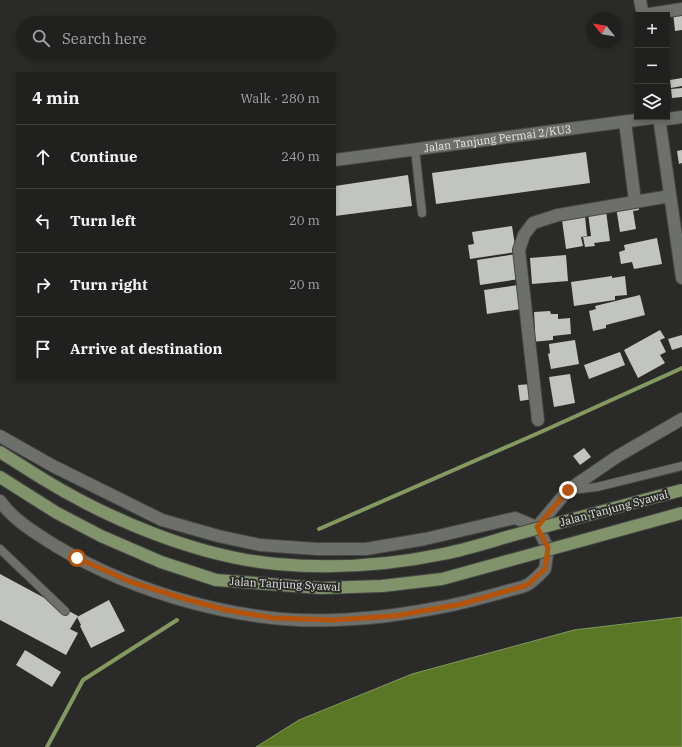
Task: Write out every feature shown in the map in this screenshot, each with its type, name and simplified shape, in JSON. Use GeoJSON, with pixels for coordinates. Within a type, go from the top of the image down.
{"type":"FeatureCollection","features":[{"type":"Feature","properties":{"kind":"main road","name":"Jalan Tanjung Syawal"},"geometry":{"type":"LineString","coordinates":[[0,452],[68,494],[110,515],[174,541],[226,555],[269,563],[320,566],[380,563],[443,554],[682,490]]}},
{"type":"Feature","properties":{"kind":"main road","name":"Jalan Tanjung Syawal"},"geometry":{"type":"LineString","coordinates":[[0,477],[57,513],[101,536],[160,562],[216,580],[321,588],[382,586],[442,579],[682,513]]}},
{"type":"Feature","properties":{"kind":"street"},"geometry":{"type":"LineString","coordinates":[[640,0],[642,12]]}},
{"type":"Feature","properties":{"kind":"street"},"geometry":{"type":"LineString","coordinates":[[662,12],[682,9]]}},
{"type":"Feature","properties":{"kind":"street","name":"Jalan Tanjung Permai 2/KU3"},"geometry":{"type":"LineString","coordinates":[[670,118],[682,118]]}},
{"type":"Feature","properties":{"kind":"street","name":"Jalan Tanjung Permai 2/KU3"},"geometry":{"type":"LineString","coordinates":[[336,160],[642,120]]}},
{"type":"Feature","properties":{"kind":"street"},"geometry":{"type":"LineString","coordinates":[[660,120],[670,196],[677,211],[682,278]]}},
{"type":"Feature","properties":{"kind":"street"},"geometry":{"type":"LineString","coordinates":[[625,122],[635,201]]}},
{"type":"Feature","properties":{"kind":"street"},"geometry":{"type":"LineString","coordinates":[[538,420],[519,250],[524,234],[533,223],[558,215],[670,196]]}},
{"type":"Feature","properties":{"kind":"street"},"geometry":{"type":"LineString","coordinates":[[537,527],[568,490],[618,456],[682,419]]}},
{"type":"Feature","properties":{"kind":"street"},"geometry":{"type":"LineString","coordinates":[[0,436],[52,466],[162,520],[218,536],[260,545],[318,549],[366,549],[425,539],[515,518],[537,527],[548,548],[545,569],[527,585],[462,604],[394,616],[333,620],[273,618],[205,604],[131,582],[77,558],[39,536],[5,508],[0,501]]}},
{"type":"Feature","properties":{"kind":"lane"},"geometry":{"type":"LineString","coordinates":[[415,149],[422,213]]}},
{"type":"Feature","properties":{"kind":"lane"},"geometry":{"type":"LineString","coordinates":[[568,490],[597,487],[682,466]]}},
{"type":"Feature","properties":{"kind":"lane"},"geometry":{"type":"LineString","coordinates":[[0,549],[65,611]]}},
{"type":"Feature","properties":{"kind":"shaded area"},"geometry":{"type":"Polygon","coordinates":[[[682,617],[682,747],[256,747],[299,720],[412,674],[574,630],[682,617]]]}},
{"type":"Feature","properties":{"kind":"building"},"geometry":{"type":"Polygon","coordinates":[[[682,11],[682,30],[675,31],[673,12],[682,11]]]}},
{"type":"Feature","properties":{"kind":"building"},"geometry":{"type":"Polygon","coordinates":[[[682,78],[682,86],[671,88],[670,80],[682,78]]]}},
{"type":"Feature","properties":{"kind":"building"},"geometry":{"type":"Polygon","coordinates":[[[682,88],[682,97],[672,98],[671,89],[682,88]]]}},
{"type":"Feature","properties":{"kind":"building"},"geometry":{"type":"Polygon","coordinates":[[[682,150],[682,163],[679,164],[677,151],[682,150]]]}},
{"type":"Feature","properties":{"kind":"building"},"geometry":{"type":"Polygon","coordinates":[[[586,152],[590,183],[436,204],[432,173],[586,152]]]}},
{"type":"Feature","properties":{"kind":"building"},"geometry":{"type":"Polygon","coordinates":[[[408,175],[412,206],[336,216],[336,186],[408,175]]]}},
{"type":"Feature","properties":{"kind":"building"},"geometry":{"type":"Polygon","coordinates":[[[638,203],[639,210],[633,211],[636,229],[620,232],[616,207],[638,203]]]}},
{"type":"Feature","properties":{"kind":"building"},"geometry":{"type":"Polygon","coordinates":[[[606,211],[610,241],[594,243],[595,246],[585,247],[583,237],[591,236],[588,213],[606,211]]]}},
{"type":"Feature","properties":{"kind":"building"},"geometry":{"type":"Polygon","coordinates":[[[585,216],[587,236],[581,237],[583,246],[566,249],[562,220],[585,216]]]}},
{"type":"Feature","properties":{"kind":"building"},"geometry":{"type":"Polygon","coordinates":[[[512,226],[516,252],[470,259],[468,245],[474,244],[472,232],[512,226]]]}},
{"type":"Feature","properties":{"kind":"building"},"geometry":{"type":"Polygon","coordinates":[[[657,238],[662,264],[634,269],[632,262],[621,264],[619,252],[625,250],[624,245],[657,238]]]}},
{"type":"Feature","properties":{"kind":"building"},"geometry":{"type":"Polygon","coordinates":[[[516,254],[519,279],[480,285],[477,260],[516,254]]]}},
{"type":"Feature","properties":{"kind":"building"},"geometry":{"type":"Polygon","coordinates":[[[566,255],[568,281],[532,284],[530,258],[566,255]]]}},
{"type":"Feature","properties":{"kind":"building"},"geometry":{"type":"Polygon","coordinates":[[[612,276],[612,278],[625,276],[627,295],[615,296],[615,300],[574,306],[571,282],[612,276]]]}},
{"type":"Feature","properties":{"kind":"building"},"geometry":{"type":"Polygon","coordinates":[[[518,285],[521,309],[487,314],[484,290],[518,285]]]}},
{"type":"Feature","properties":{"kind":"building"},"geometry":{"type":"Polygon","coordinates":[[[640,295],[645,315],[606,325],[606,328],[593,331],[589,311],[596,309],[595,306],[640,295]]]}},
{"type":"Feature","properties":{"kind":"building"},"geometry":{"type":"Polygon","coordinates":[[[550,311],[551,314],[558,314],[558,319],[570,318],[571,334],[553,336],[553,340],[532,342],[530,329],[535,329],[534,312],[550,311]]]}},
{"type":"Feature","properties":{"kind":"building"},"geometry":{"type":"Polygon","coordinates":[[[660,330],[665,338],[660,340],[666,352],[660,355],[665,363],[638,378],[624,350],[660,330]]]}},
{"type":"Feature","properties":{"kind":"building"},"geometry":{"type":"Polygon","coordinates":[[[682,335],[682,347],[672,350],[668,339],[682,335]]]}},
{"type":"Feature","properties":{"kind":"building"},"geometry":{"type":"Polygon","coordinates":[[[575,340],[579,364],[551,369],[548,354],[550,353],[549,344],[575,340]]]}},
{"type":"Feature","properties":{"kind":"building"},"geometry":{"type":"Polygon","coordinates":[[[620,352],[625,365],[589,379],[584,365],[620,352]]]}},
{"type":"Feature","properties":{"kind":"building"},"geometry":{"type":"Polygon","coordinates":[[[570,374],[575,403],[554,407],[549,377],[570,374]]]}},
{"type":"Feature","properties":{"kind":"building"},"geometry":{"type":"Polygon","coordinates":[[[531,384],[533,399],[520,401],[518,385],[531,384]]]}},
{"type":"Feature","properties":{"kind":"building"},"geometry":{"type":"Polygon","coordinates":[[[584,448],[591,457],[580,465],[573,456],[584,448]]]}},
{"type":"Feature","properties":{"kind":"building"},"geometry":{"type":"Polygon","coordinates":[[[0,574],[78,616],[70,629],[78,633],[66,655],[0,620],[0,574]]]}},
{"type":"Feature","properties":{"kind":"building"},"geometry":{"type":"Polygon","coordinates":[[[109,600],[125,631],[91,648],[77,617],[109,600]]]}},
{"type":"Feature","properties":{"kind":"building"},"geometry":{"type":"Polygon","coordinates":[[[25,650],[61,672],[52,687],[16,665],[25,650]]]}},
{"type":"Feature","properties":{"kind":"waterway"},"geometry":{"type":"LineString","coordinates":[[319,529],[543,431],[682,368]]}},
{"type":"Feature","properties":{"kind":"waterway"},"geometry":{"type":"LineString","coordinates":[[47,747],[83,680],[177,620]]}},
{"type":"Feature","properties":{"kind":"route"},"geometry":{"type":"LineString","coordinates":[[77,558],[131,582],[226,610],[273,618],[333,620],[394,616],[462,604],[527,585],[545,569],[548,548],[537,527],[568,490]]}}]}
